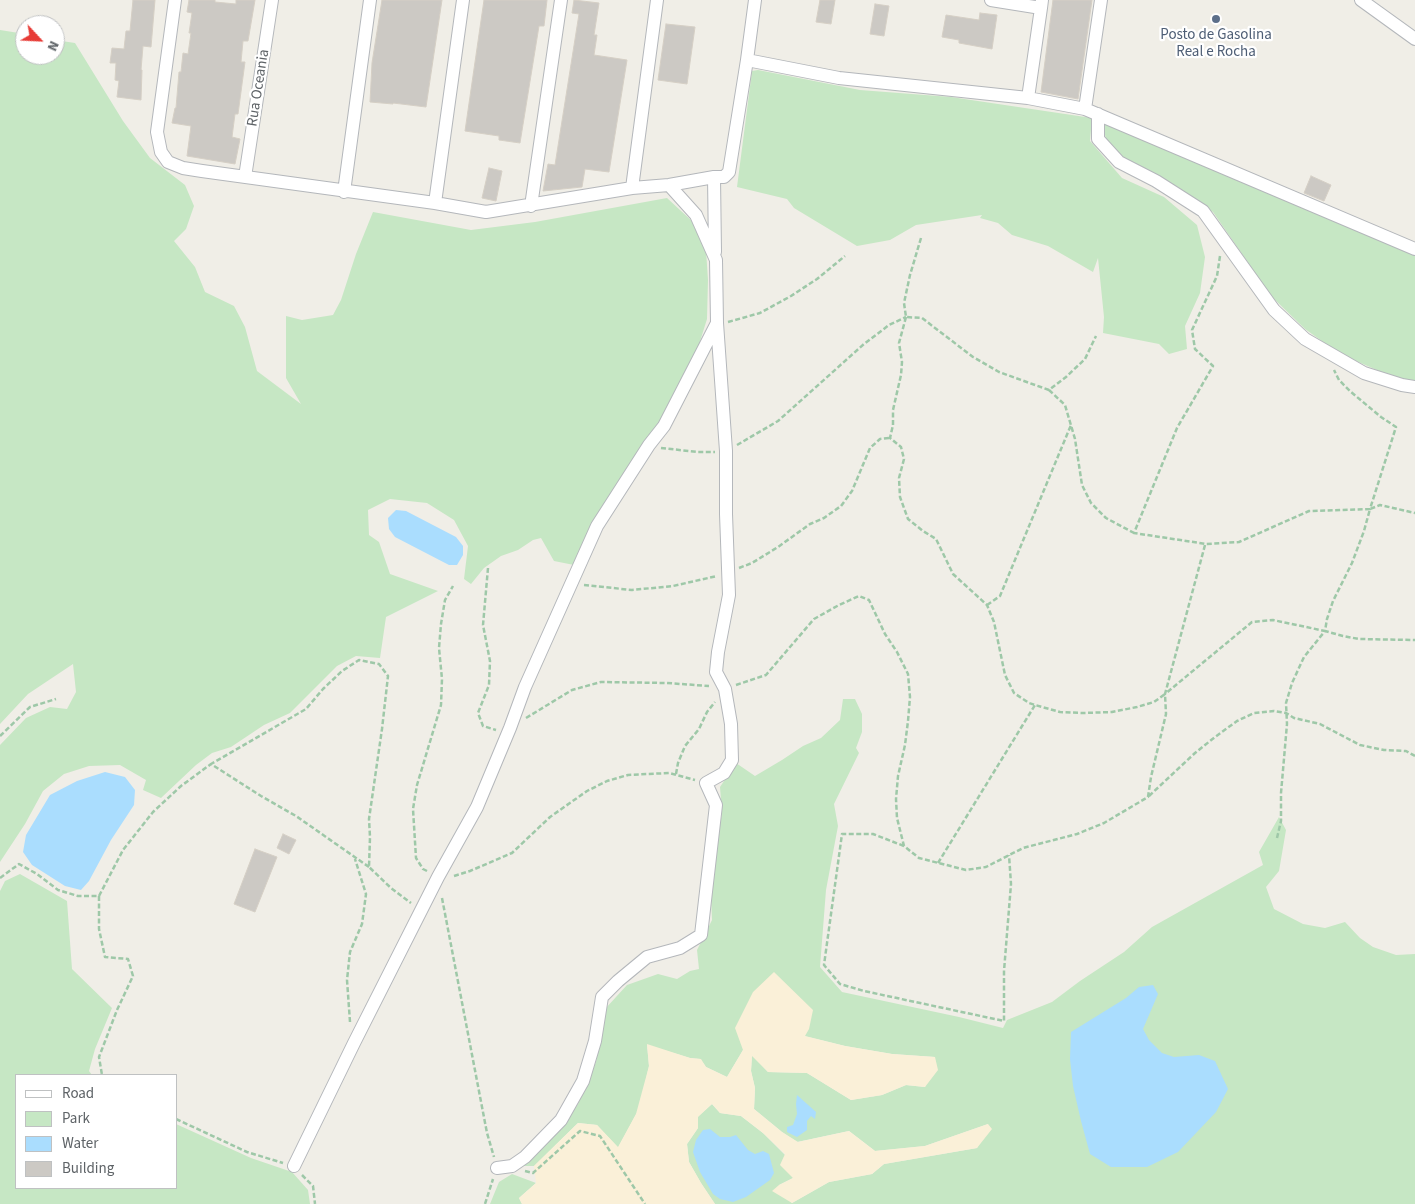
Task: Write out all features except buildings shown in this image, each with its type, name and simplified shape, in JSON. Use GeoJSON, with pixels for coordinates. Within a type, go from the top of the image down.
{"type":"FeatureCollection","features":[{"type":"Feature","properties":{"kind":"street"},"geometry":{"type":"LineString","coordinates":[[175,0],[156,132],[161,152],[168,162],[183,168],[344,192],[435,203],[486,212],[632,188],[724,177],[729,172],[731,166],[755,0]]}},
{"type":"Feature","properties":{"kind":"street","name":"Rua Oceania"},"geometry":{"type":"LineString","coordinates":[[245,177],[272,0]]}},
{"type":"Feature","properties":{"kind":"street"},"geometry":{"type":"LineString","coordinates":[[344,192],[370,0]]}},
{"type":"Feature","properties":{"kind":"street"},"geometry":{"type":"LineString","coordinates":[[435,203],[463,0]]}},
{"type":"Feature","properties":{"kind":"street"},"geometry":{"type":"LineString","coordinates":[[531,206],[561,0]]}},
{"type":"Feature","properties":{"kind":"street"},"geometry":{"type":"LineString","coordinates":[[632,188],[657,0]]}},
{"type":"Feature","properties":{"kind":"street"},"geometry":{"type":"LineString","coordinates":[[991,0],[1042,4],[1028,98]]}},
{"type":"Feature","properties":{"kind":"street"},"geometry":{"type":"LineString","coordinates":[[1084,109],[1102,0]]}},
{"type":"Feature","properties":{"kind":"street"},"geometry":{"type":"LineString","coordinates":[[1361,0],[1415,39]]}},
{"type":"Feature","properties":{"kind":"street"},"geometry":{"type":"LineString","coordinates":[[746,60],[839,78],[1028,98],[1084,109],[1415,249]]}},
{"type":"Feature","properties":{"kind":"street"},"geometry":{"type":"LineString","coordinates":[[1098,114],[1098,139],[1119,162],[1156,181],[1203,211],[1274,310],[1305,339],[1364,374],[1415,387]]}},
{"type":"Feature","properties":{"kind":"street"},"geometry":{"type":"LineString","coordinates":[[497,1168],[512,1166],[525,1157],[561,1120],[583,1081],[595,1041],[602,997],[647,957],[680,948],[701,935],[716,804],[706,783],[724,773],[732,760],[731,724],[725,689],[716,672],[729,596],[727,573],[726,451],[717,323],[714,177]]}},
{"type":"Feature","properties":{"kind":"street"},"geometry":{"type":"LineString","coordinates":[[669,185],[696,215],[716,260]]}},
{"type":"Feature","properties":{"kind":"street"},"geometry":{"type":"LineString","coordinates":[[294,1166],[438,877],[477,807],[510,728],[524,687],[597,526],[649,445],[664,426],[717,323]]}},
{"type":"Feature","properties":{"kind":"path"},"geometry":{"type":"LineString","coordinates":[[1134,533],[1177,428],[1213,366],[1195,349],[1192,330],[1217,276],[1222,237]]}},
{"type":"Feature","properties":{"kind":"path"},"geometry":{"type":"LineString","coordinates":[[890,438],[893,425],[893,410],[902,375],[900,344],[906,317],[904,303],[921,238]]}},
{"type":"Feature","properties":{"kind":"path"},"geometry":{"type":"LineString","coordinates":[[717,323],[731,322],[760,313],[791,296],[845,256]]}},
{"type":"Feature","properties":{"kind":"path"},"geometry":{"type":"LineString","coordinates":[[649,445],[662,449],[698,452],[726,451],[778,421],[864,344],[889,325],[906,317],[922,318],[973,357],[999,372],[1050,390],[1066,405],[1075,439],[1082,485],[1091,503],[1106,518],[1134,533],[1206,544],[1239,542],[1309,511],[1370,510],[1380,505],[1415,513]]}},
{"type":"Feature","properties":{"kind":"path"},"geometry":{"type":"LineString","coordinates":[[1050,390],[1085,359],[1096,336]]}},
{"type":"Feature","properties":{"kind":"path"},"geometry":{"type":"LineString","coordinates":[[1277,838],[1282,821],[1281,793],[1287,724],[1286,703],[1292,683],[1304,657],[1325,630],[1333,601],[1352,563],[1364,531],[1396,427],[1366,405],[1339,380],[1328,353]]}},
{"type":"Feature","properties":{"kind":"path"},"geometry":{"type":"LineString","coordinates":[[987,605],[1000,596],[1071,425]]}},
{"type":"Feature","properties":{"kind":"path"},"geometry":{"type":"LineString","coordinates":[[572,579],[586,585],[632,590],[705,580],[752,563],[810,524],[824,518],[841,506],[852,491],[870,448],[880,439],[890,438],[901,447],[904,459],[900,478],[900,498],[908,519],[936,539],[953,574],[987,605],[994,622],[1004,675],[1014,693],[1029,703],[1060,712],[1112,712],[1154,702],[1252,622],[1272,620],[1325,630],[1359,639],[1415,640]]}},
{"type":"Feature","properties":{"kind":"path"},"geometry":{"type":"LineString","coordinates":[[1148,797],[1166,714],[1165,694],[1206,544]]}},
{"type":"Feature","properties":{"kind":"path"},"geometry":{"type":"LineString","coordinates":[[488,568],[483,625],[490,661],[489,685],[478,713],[482,726],[492,730],[510,728],[572,690],[601,682],[699,684],[725,689],[766,675],[814,619],[839,604],[859,596],[869,600],[885,634],[908,674],[910,697],[908,721],[898,776],[896,799],[897,818],[904,846]]}},
{"type":"Feature","properties":{"kind":"path"},"geometry":{"type":"LineString","coordinates":[[453,586],[445,600],[441,624],[439,648],[442,679],[440,704],[417,785],[413,809],[416,858],[423,869],[438,877],[450,877],[470,871],[512,853],[550,817],[587,791],[607,781],[628,775],[676,774],[706,783]]}},
{"type":"Feature","properties":{"kind":"path"},"geometry":{"type":"LineString","coordinates":[[102,1074],[99,1057],[117,1010],[133,976],[128,959],[104,957],[99,928],[99,896],[123,850],[154,812],[181,786],[211,764],[306,709],[342,671],[359,660],[378,664],[388,676],[369,819],[369,866]]}},
{"type":"Feature","properties":{"kind":"path"},"geometry":{"type":"LineString","coordinates":[[676,774],[685,746],[699,729],[707,712],[725,689]]}},
{"type":"Feature","properties":{"kind":"path"},"geometry":{"type":"LineString","coordinates":[[0,736],[30,707],[56,699]]}},
{"type":"Feature","properties":{"kind":"path"},"geometry":{"type":"LineString","coordinates":[[938,863],[1035,705]]}},
{"type":"Feature","properties":{"kind":"path"},"geometry":{"type":"LineString","coordinates":[[1009,856],[1012,884],[1004,971],[1004,1021],[864,991],[840,984],[824,965],[842,834],[873,834],[904,846],[920,858],[966,870],[986,867],[1023,848],[1077,834],[1104,823],[1148,797],[1195,753],[1237,721],[1254,713],[1274,711],[1286,713],[1294,718],[1320,724],[1360,745],[1384,750],[1406,751],[1415,756]]}},
{"type":"Feature","properties":{"kind":"path"},"geometry":{"type":"LineString","coordinates":[[211,764],[336,843],[369,866],[391,888],[422,911]]}},
{"type":"Feature","properties":{"kind":"path"},"geometry":{"type":"LineString","coordinates":[[354,1043],[348,1006],[347,980],[350,952],[362,924],[366,894],[355,858]]}},
{"type":"Feature","properties":{"kind":"path"},"geometry":{"type":"LineString","coordinates":[[0,878],[19,864],[37,874],[58,890],[78,896],[99,896]]}},
{"type":"Feature","properties":{"kind":"path"},"geometry":{"type":"LineString","coordinates":[[438,877],[487,1133],[497,1168],[484,1204]]}},
{"type":"Feature","properties":{"kind":"path"},"geometry":{"type":"LineString","coordinates":[[178,1120],[247,1152],[294,1166],[313,1186],[315,1204]]}},
{"type":"Feature","properties":{"kind":"path"},"geometry":{"type":"LineString","coordinates":[[512,1166],[533,1174],[580,1131],[600,1136],[645,1204]]}},
{"type":"Feature","properties":{"kind":"green space"},"geometry":{"type":"Polygon","coordinates":[[[0,30],[15,32],[15,65],[65,65],[65,42],[75,43],[123,121],[150,158],[185,185],[194,206],[186,229],[174,241],[195,267],[205,292],[234,306],[245,327],[257,371],[301,404],[286,378],[286,316],[302,320],[333,315],[341,300],[356,254],[373,212],[471,230],[535,222],[667,198],[693,222],[706,250],[708,280],[707,319],[697,351],[678,393],[574,565],[554,561],[541,538],[533,540],[518,550],[501,556],[484,568],[471,584],[464,579],[468,546],[454,520],[427,503],[390,499],[368,510],[369,535],[379,542],[390,574],[438,591],[386,617],[380,658],[356,656],[337,666],[290,713],[264,725],[231,747],[212,753],[196,765],[161,798],[143,790],[146,780],[120,765],[89,766],[64,774],[43,791],[25,824],[0,862],[0,745],[26,718],[50,707],[67,709],[76,692],[73,664],[28,694],[0,724],[0,30]]]}},
{"type":"Feature","properties":{"kind":"green space"},"geometry":{"type":"Polygon","coordinates":[[[758,70],[860,90],[951,97],[1092,118],[1090,141],[1122,178],[1164,197],[1197,225],[1205,257],[1200,293],[1185,326],[1187,349],[1169,354],[1159,344],[1103,333],[1104,317],[1098,258],[1093,272],[1048,246],[1012,235],[998,223],[980,218],[982,215],[916,225],[890,240],[857,246],[794,208],[787,199],[737,187],[752,71],[758,70]]]}},
{"type":"Feature","properties":{"kind":"green space"},"geometry":{"type":"Polygon","coordinates":[[[1108,123],[1415,255],[1415,383],[1386,374],[1340,354],[1305,329],[1271,296],[1213,212],[1171,183],[1118,157],[1108,144],[1104,132],[1104,125],[1108,123]]]}},
{"type":"Feature","properties":{"kind":"green space"},"geometry":{"type":"Polygon","coordinates":[[[843,699],[855,699],[862,714],[862,732],[856,748],[859,753],[834,804],[838,826],[826,890],[820,967],[842,992],[1003,1028],[1007,1020],[1052,1002],[1124,952],[1152,927],[1263,865],[1259,852],[1279,817],[1286,830],[1279,871],[1266,887],[1274,909],[1303,924],[1325,928],[1345,922],[1360,938],[1373,947],[1396,955],[1415,954],[1415,1204],[715,1204],[689,1162],[687,1144],[698,1128],[697,1117],[712,1104],[720,1113],[741,1116],[763,1133],[785,1155],[793,1178],[779,1185],[792,1203],[829,1182],[872,1174],[884,1164],[977,1148],[988,1124],[925,1146],[875,1151],[849,1131],[797,1142],[754,1109],[755,1088],[751,1071],[752,1055],[768,1072],[807,1073],[851,1100],[882,1095],[906,1085],[925,1087],[935,1057],[892,1054],[845,1046],[804,1036],[743,1050],[727,1077],[706,1067],[700,1059],[690,1058],[647,1045],[649,1066],[640,1107],[618,1148],[597,1125],[578,1123],[534,1166],[523,1166],[559,1130],[578,1104],[596,1062],[605,1009],[627,985],[658,974],[677,979],[690,971],[699,969],[697,950],[712,920],[711,896],[714,858],[722,813],[720,787],[736,763],[755,776],[803,746],[821,738],[840,720],[843,699]]]}},
{"type":"Feature","properties":{"kind":"green space"},"geometry":{"type":"Polygon","coordinates":[[[20,874],[67,901],[72,969],[112,1008],[95,1049],[89,1071],[91,1074],[15,1074],[15,1189],[178,1189],[178,1125],[251,1158],[292,1172],[308,1190],[310,1204],[0,1204],[0,891],[5,881],[20,874]]]}},
{"type":"Feature","properties":{"kind":"green space"},"geometry":{"type":"Polygon","coordinates":[[[512,1174],[536,1183],[519,1198],[522,1204],[490,1204],[499,1182],[512,1174]]]}},
{"type":"Feature","properties":{"kind":"sand"},"geometry":{"type":"Polygon","coordinates":[[[774,972],[813,1010],[809,1029],[805,1036],[845,1046],[892,1054],[935,1057],[938,1070],[925,1087],[906,1085],[882,1095],[851,1100],[807,1073],[768,1072],[752,1056],[751,1071],[755,1088],[754,1109],[782,1132],[798,1142],[849,1131],[875,1151],[925,1146],[988,1124],[992,1129],[977,1148],[884,1164],[872,1174],[829,1182],[792,1203],[772,1191],[793,1178],[780,1165],[785,1154],[763,1133],[741,1116],[720,1113],[712,1104],[698,1117],[698,1128],[687,1144],[689,1162],[715,1204],[522,1204],[519,1198],[536,1183],[534,1166],[578,1123],[597,1125],[618,1147],[636,1114],[649,1066],[647,1044],[690,1058],[701,1059],[706,1067],[727,1077],[743,1050],[735,1028],[753,992],[774,972]]]}},
{"type":"Feature","properties":{"kind":"water"},"geometry":{"type":"Polygon","coordinates":[[[396,510],[406,511],[456,537],[463,546],[463,555],[457,565],[449,565],[395,537],[389,529],[388,518],[396,510]]]}},
{"type":"Feature","properties":{"kind":"water"},"geometry":{"type":"Polygon","coordinates":[[[105,772],[125,777],[135,790],[134,805],[111,840],[89,881],[81,890],[65,886],[32,865],[23,852],[26,835],[50,795],[77,781],[105,772]]]}},
{"type":"Feature","properties":{"kind":"water"},"geometry":{"type":"Polygon","coordinates":[[[1153,985],[1158,994],[1143,1029],[1149,1040],[1162,1053],[1174,1057],[1199,1055],[1215,1061],[1228,1089],[1216,1112],[1178,1152],[1147,1167],[1111,1167],[1090,1154],[1073,1086],[1070,1059],[1071,1032],[1126,998],[1139,987],[1153,985]]]}},
{"type":"Feature","properties":{"kind":"water"},"geometry":{"type":"Polygon","coordinates":[[[797,1095],[816,1112],[815,1119],[811,1116],[807,1121],[807,1130],[797,1137],[787,1132],[787,1127],[793,1125],[797,1114],[797,1095]]]}},
{"type":"Feature","properties":{"kind":"water"},"geometry":{"type":"Polygon","coordinates":[[[710,1129],[720,1137],[736,1135],[748,1150],[755,1154],[763,1151],[769,1154],[774,1173],[770,1180],[746,1197],[733,1202],[720,1199],[713,1194],[700,1172],[693,1152],[696,1140],[703,1130],[710,1129]]]}},
{"type":"Feature","properties":{"kind":"place","name":"Posto de Gasolina Real e Rocha"},"geometry":{"type":"Point","coordinates":[1216,19]}}]}
